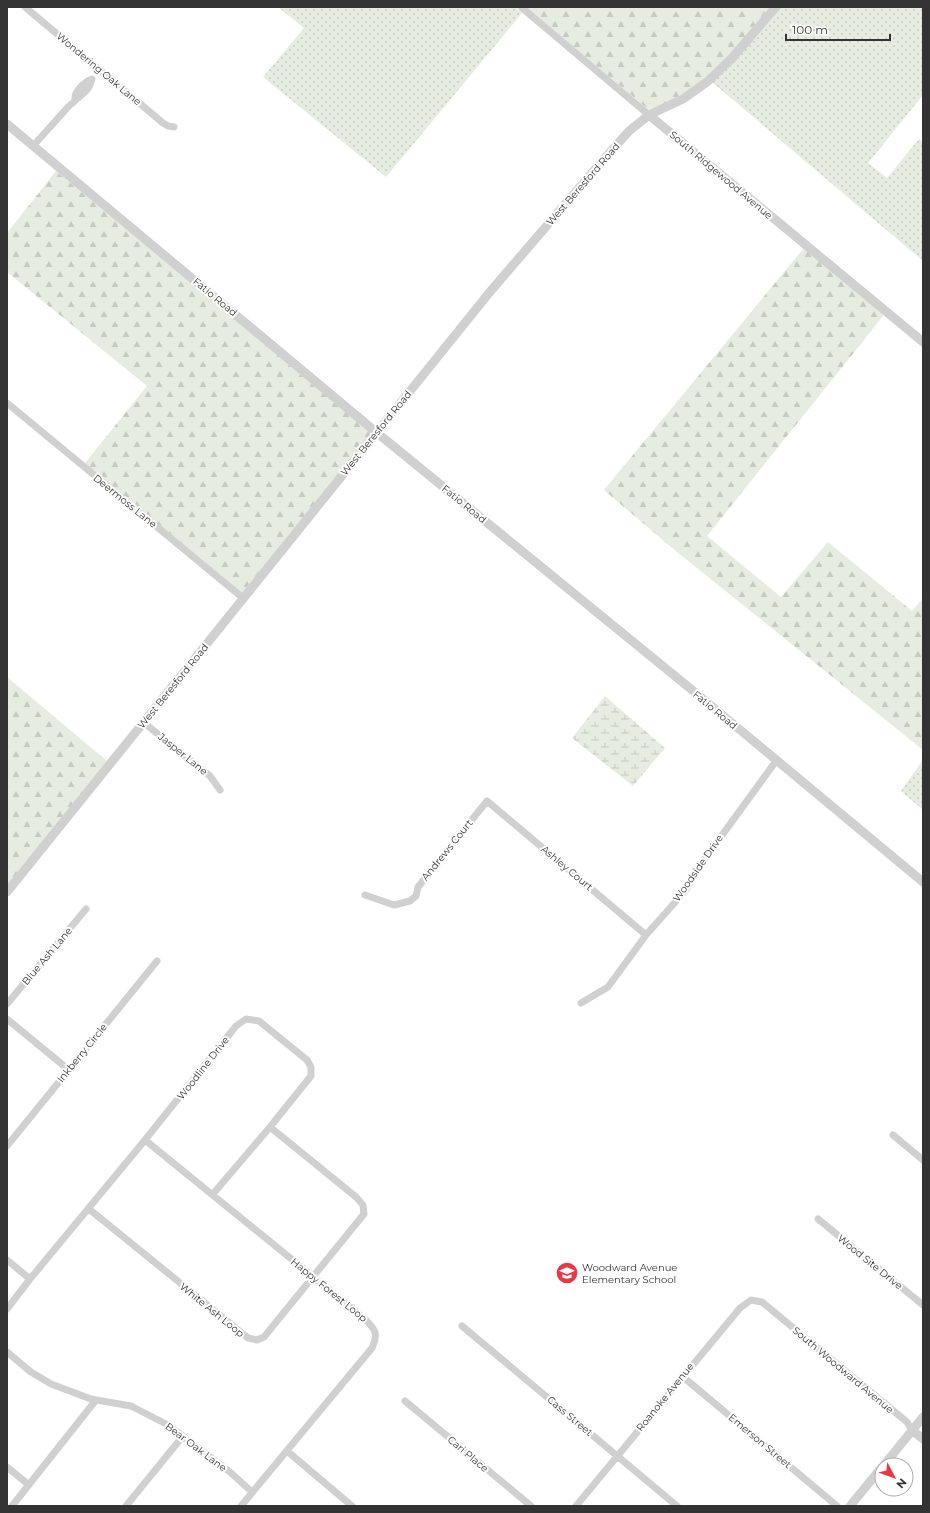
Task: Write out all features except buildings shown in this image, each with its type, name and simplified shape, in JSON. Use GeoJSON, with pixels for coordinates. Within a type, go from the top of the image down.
{"type":"FeatureCollection","features":[{"type":"Feature","properties":{"kind":"street","name":"Wondering Oak Lane"},"geometry":{"type":"LineString","coordinates":[[25,7],[163,123],[174,127]]}},
{"type":"Feature","properties":{"kind":"street","name":"South Ridgewood Avenue"},"geometry":{"type":"LineString","coordinates":[[521,7],[923,342]]}},
{"type":"Feature","properties":{"kind":"street","name":"West Beresford Road"},"geometry":{"type":"LineString","coordinates":[[7,892],[489,293],[604,159],[629,131],[649,115],[683,99],[707,82],[732,58],[776,7]]}},
{"type":"Feature","properties":{"kind":"street"},"geometry":{"type":"LineString","coordinates":[[33,146],[75,99],[81,96],[89,87],[99,68]]}},
{"type":"Feature","properties":{"kind":"street","name":"Fatio Road"},"geometry":{"type":"LineString","coordinates":[[7,124],[376,432],[923,882]]}},
{"type":"Feature","properties":{"kind":"street","name":"Deermoss Lane"},"geometry":{"type":"LineString","coordinates":[[7,403],[243,598]]}},
{"type":"Feature","properties":{"kind":"street","name":"Jasper Lane"},"geometry":{"type":"LineString","coordinates":[[143,722],[210,776],[220,790]]}},
{"type":"Feature","properties":{"kind":"street","name":"Woodside Drive"},"geometry":{"type":"LineString","coordinates":[[581,1003],[608,987],[646,935],[684,891],[704,860],[776,761]]}},
{"type":"Feature","properties":{"kind":"street","name":"Ashley Court"},"geometry":{"type":"LineString","coordinates":[[487,801],[646,935]]}},
{"type":"Feature","properties":{"kind":"street","name":"Andrews Court"},"geometry":{"type":"LineString","coordinates":[[365,895],[394,905],[410,901],[416,896],[418,887],[487,801]]}},
{"type":"Feature","properties":{"kind":"street","name":"Blue Ash Lane"},"geometry":{"type":"LineString","coordinates":[[7,1004],[86,909]]}},
{"type":"Feature","properties":{"kind":"street","name":"Inkberry Circle"},"geometry":{"type":"LineString","coordinates":[[7,1146],[157,961]]}},
{"type":"Feature","properties":{"kind":"street"},"geometry":{"type":"LineString","coordinates":[[7,1019],[69,1070]]}},
{"type":"Feature","properties":{"kind":"street","name":"Woodline Drive"},"geometry":{"type":"LineString","coordinates":[[7,1309],[236,1026],[246,1019],[259,1021],[307,1060],[310,1067],[311,1076],[213,1194]]}},
{"type":"Feature","properties":{"kind":"street","name":"White Ash Loop"},"geometry":{"type":"LineString","coordinates":[[89,1209],[248,1338],[257,1340],[264,1337],[364,1214],[362,1205],[356,1197],[270,1127]]}},
{"type":"Feature","properties":{"kind":"street"},"geometry":{"type":"LineString","coordinates":[[893,1135],[923,1160]]}},
{"type":"Feature","properties":{"kind":"street","name":"Happy Forest Loop"},"geometry":{"type":"LineString","coordinates":[[145,1140],[213,1194],[364,1318],[374,1328],[376,1338],[372,1348],[241,1506]]}},
{"type":"Feature","properties":{"kind":"street","name":"Wood Site Drive"},"geometry":{"type":"LineString","coordinates":[[818,1219],[923,1305]]}},
{"type":"Feature","properties":{"kind":"street"},"geometry":{"type":"LineString","coordinates":[[7,1260],[30,1279]]}},
{"type":"Feature","properties":{"kind":"street","name":"Roanoke Avenue"},"geometry":{"type":"LineString","coordinates":[[576,1506],[682,1376],[740,1308],[751,1300],[762,1302]]}},
{"type":"Feature","properties":{"kind":"street","name":"South Woodward Avenue"},"geometry":{"type":"LineString","coordinates":[[762,1302],[907,1422],[912,1430],[923,1439]]}},
{"type":"Feature","properties":{"kind":"street","name":"Cass Street"},"geometry":{"type":"LineString","coordinates":[[462,1326],[677,1506]]}},
{"type":"Feature","properties":{"kind":"street","name":"Bear Oak Lane"},"geometry":{"type":"LineString","coordinates":[[7,1352],[31,1372],[50,1384],[77,1395],[131,1406],[168,1425],[230,1472],[252,1492]]}},
{"type":"Feature","properties":{"kind":"street","name":"Emerson Street"},"geometry":{"type":"LineString","coordinates":[[682,1376],[837,1506]]}},
{"type":"Feature","properties":{"kind":"street"},"geometry":{"type":"LineString","coordinates":[[12,1506],[96,1400]]}},
{"type":"Feature","properties":{"kind":"street","name":"Cari Place"},"geometry":{"type":"LineString","coordinates":[[406,1401],[531,1506]]}},
{"type":"Feature","properties":{"kind":"street"},"geometry":{"type":"LineString","coordinates":[[890,1457],[923,1417]]}},
{"type":"Feature","properties":{"kind":"street"},"geometry":{"type":"LineString","coordinates":[[126,1506],[183,1436]]}},
{"type":"Feature","properties":{"kind":"street"},"geometry":{"type":"LineString","coordinates":[[287,1451],[352,1506]]}},
{"type":"Feature","properties":{"kind":"street"},"geometry":{"type":"LineString","coordinates":[[7,1467],[28,1485]]}},
{"type":"Feature","properties":{"kind":"street"},"geometry":{"type":"LineString","coordinates":[[850,1506],[874,1477]]}},
{"type":"Feature","properties":{"kind":"green space"},"geometry":{"type":"Polygon","coordinates":[[[278,7],[515,7],[522,13],[386,177],[263,77],[304,28],[278,7]]]}},
{"type":"Feature","properties":{"kind":"green space"},"geometry":{"type":"Polygon","coordinates":[[[526,7],[770,7],[729,55],[706,78],[680,96],[649,110],[526,7]]]}},
{"type":"Feature","properties":{"kind":"green space"},"geometry":{"type":"Polygon","coordinates":[[[781,7],[923,7],[923,95],[868,163],[887,178],[919,139],[923,142],[923,261],[712,82],[763,29],[781,7]]]}},
{"type":"Feature","properties":{"kind":"green space"},"geometry":{"type":"Polygon","coordinates":[[[56,171],[371,433],[242,593],[85,463],[147,386],[7,272],[7,233],[56,171]]]}},
{"type":"Feature","properties":{"kind":"green space"},"geometry":{"type":"Polygon","coordinates":[[[804,248],[884,315],[707,536],[781,597],[828,542],[912,611],[923,598],[923,750],[671,547],[604,490],[804,248]]]}},
{"type":"Feature","properties":{"kind":"green space"},"geometry":{"type":"Polygon","coordinates":[[[7,677],[107,761],[7,886],[7,677]]]}},
{"type":"Feature","properties":{"kind":"green space"},"geometry":{"type":"Polygon","coordinates":[[[605,696],[665,748],[633,786],[572,738],[605,696]]]}},
{"type":"Feature","properties":{"kind":"green space"},"geometry":{"type":"Polygon","coordinates":[[[923,760],[923,810],[901,791],[923,760]]]}},
{"type":"Feature","properties":{"kind":"place","name":"Woodward Avenue Elementary School"},"geometry":{"type":"Point","coordinates":[567,1273]}}]}
